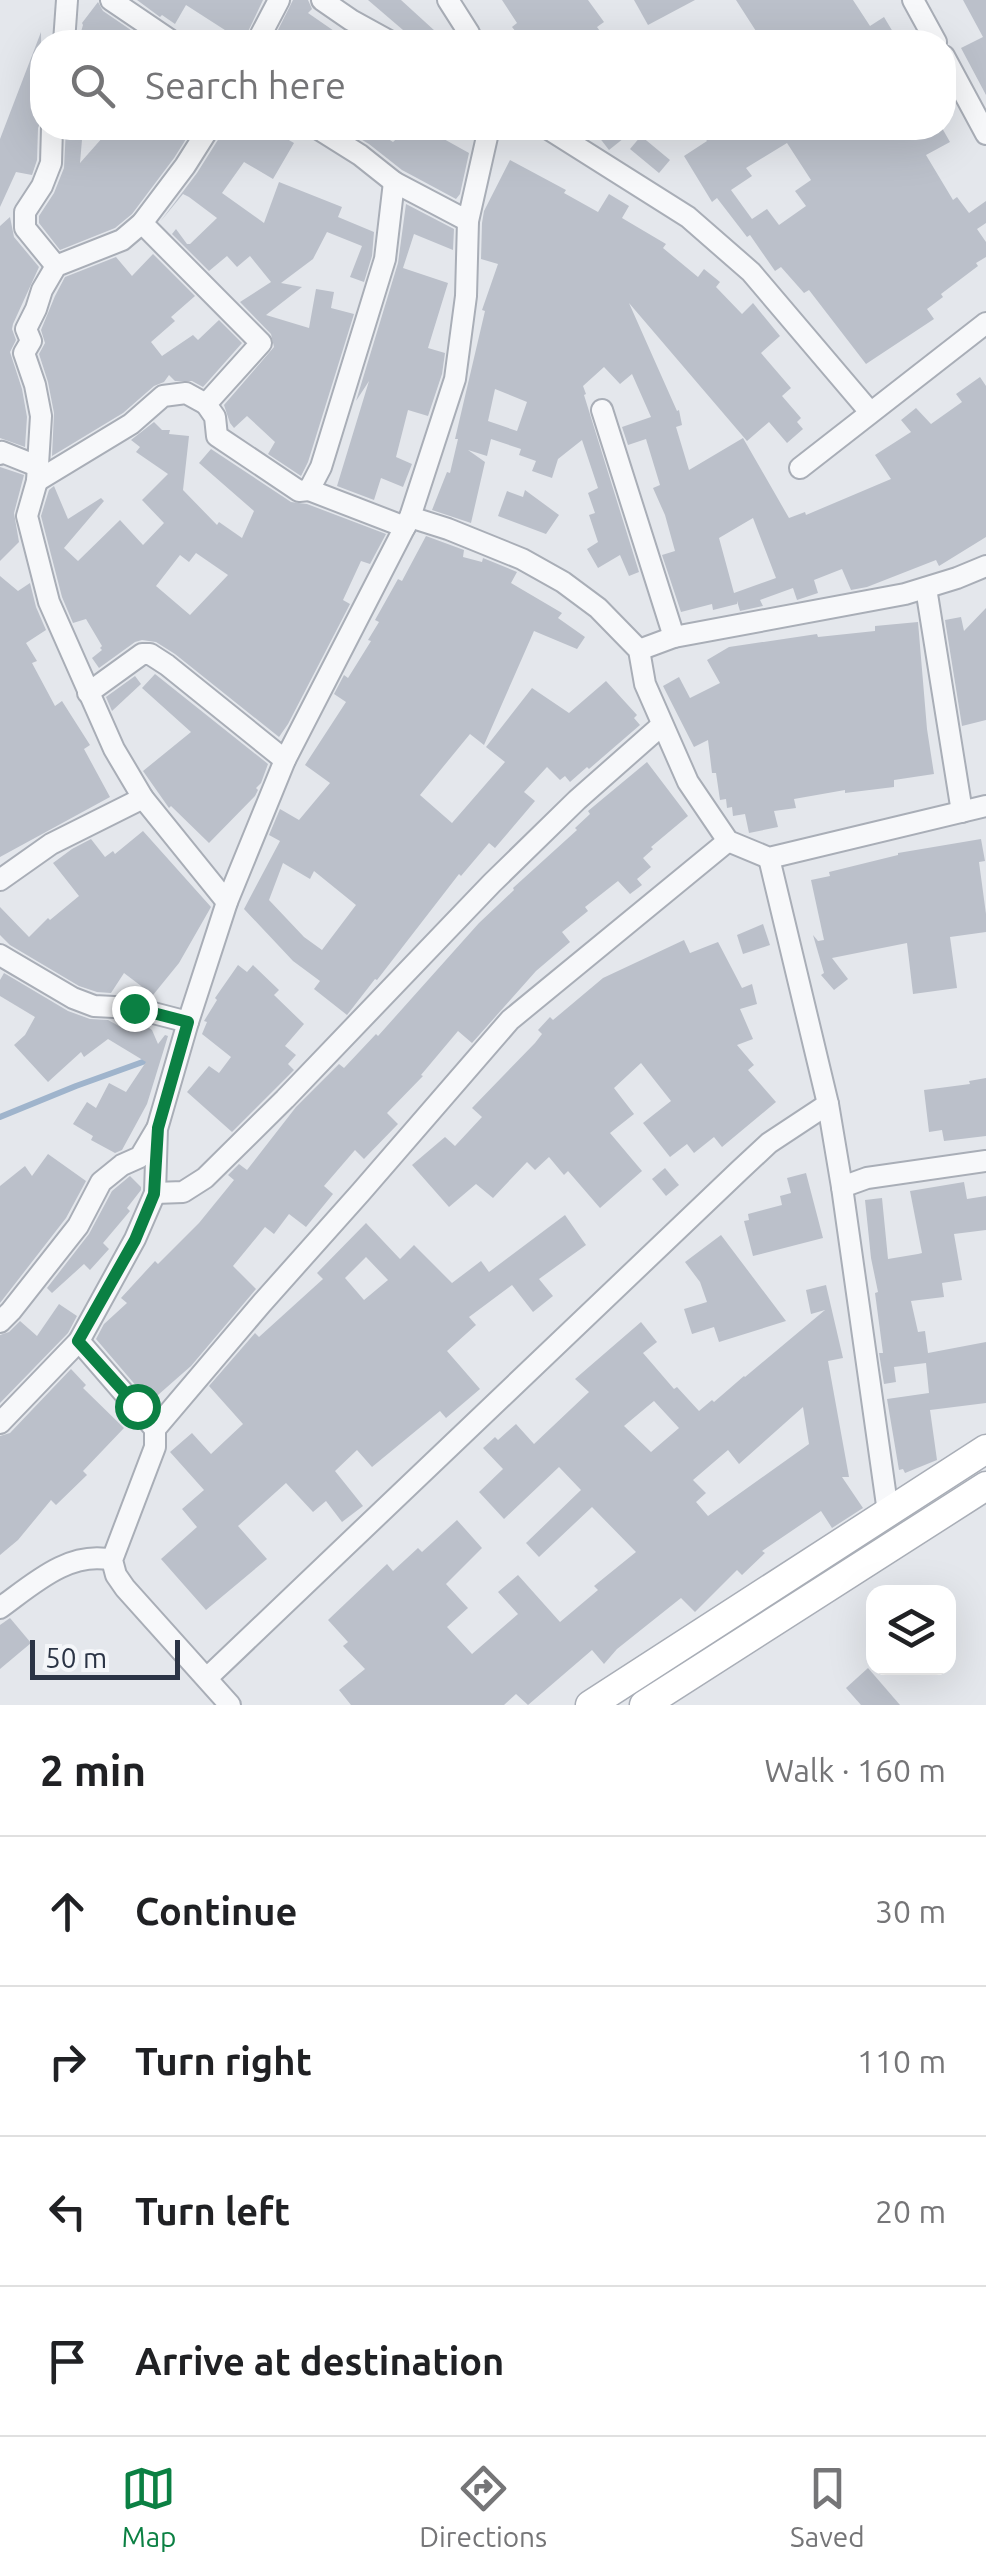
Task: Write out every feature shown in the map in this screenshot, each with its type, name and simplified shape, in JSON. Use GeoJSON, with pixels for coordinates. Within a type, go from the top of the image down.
{"type":"FeatureCollection","features":[{"type":"Feature","properties":{"kind":"main road"},"geometry":{"type":"LineString","coordinates":[[590,1705],[986,1449]]}},
{"type":"Feature","properties":{"kind":"main road"},"geometry":{"type":"LineString","coordinates":[[644,1705],[986,1486]]}},
{"type":"Feature","properties":{"kind":"street"},"geometry":{"type":"LineString","coordinates":[[65,30],[67,0]]}},
{"type":"Feature","properties":{"kind":"street"},"geometry":{"type":"LineString","coordinates":[[112,0],[156,30]]}},
{"type":"Feature","properties":{"kind":"street"},"geometry":{"type":"LineString","coordinates":[[264,30],[280,0]]}},
{"type":"Feature","properties":{"kind":"street"},"geometry":{"type":"LineString","coordinates":[[322,0],[369,30]]}},
{"type":"Feature","properties":{"kind":"street"},"geometry":{"type":"LineString","coordinates":[[448,0],[467,30]]}},
{"type":"Feature","properties":{"kind":"street"},"geometry":{"type":"LineString","coordinates":[[913,0],[929,30]]}},
{"type":"Feature","properties":{"kind":"street"},"geometry":{"type":"LineString","coordinates":[[956,78],[986,134]]}},
{"type":"Feature","properties":{"kind":"street"},"geometry":{"type":"LineString","coordinates":[[52,140],[51,163],[25,212],[25,228],[56,266]]}},
{"type":"Feature","properties":{"kind":"street"},"geometry":{"type":"LineString","coordinates":[[202,140],[142,223],[122,240],[56,266],[42,290],[26,329],[30,341],[24,353],[36,385],[40,416],[37,474],[27,516],[49,602],[114,749],[143,798],[227,902]]}},
{"type":"Feature","properties":{"kind":"street"},"geometry":{"type":"LineString","coordinates":[[337,140],[394,182],[468,221]]}},
{"type":"Feature","properties":{"kind":"street"},"geometry":{"type":"LineString","coordinates":[[0,1423],[78,1341],[135,1240],[154,1194],[158,1128],[227,902],[285,760],[408,522],[455,379],[466,296],[468,221],[486,140]]}},
{"type":"Feature","properties":{"kind":"street"},"geometry":{"type":"LineString","coordinates":[[566,140],[688,217],[750,272],[870,412]]}},
{"type":"Feature","properties":{"kind":"street"},"geometry":{"type":"LineString","coordinates":[[309,490],[321,467],[374,300],[385,259],[394,182]]}},
{"type":"Feature","properties":{"kind":"street"},"geometry":{"type":"LineString","coordinates":[[142,223],[262,343],[206,404]]}},
{"type":"Feature","properties":{"kind":"street"},"geometry":{"type":"LineString","coordinates":[[800,468],[986,323]]}},
{"type":"Feature","properties":{"kind":"street"},"geometry":{"type":"LineString","coordinates":[[37,474],[131,424],[163,396],[186,394],[206,404],[215,417],[217,436],[299,491],[309,490],[408,522],[448,529],[522,559],[598,608],[638,650],[644,684],[688,782],[728,840],[769,858],[986,806]]}},
{"type":"Feature","properties":{"kind":"street"},"geometry":{"type":"LineString","coordinates":[[602,410],[674,636]]}},
{"type":"Feature","properties":{"kind":"street"},"geometry":{"type":"LineString","coordinates":[[0,454],[37,474]]}},
{"type":"Feature","properties":{"kind":"street"},"geometry":{"type":"LineString","coordinates":[[638,650],[674,636],[905,594],[986,566]]}},
{"type":"Feature","properties":{"kind":"street"},"geometry":{"type":"LineString","coordinates":[[926,588],[962,812]]}},
{"type":"Feature","properties":{"kind":"street"},"geometry":{"type":"LineString","coordinates":[[88,693],[142,654],[150,654],[285,760]]}},
{"type":"Feature","properties":{"kind":"street"},"geometry":{"type":"LineString","coordinates":[[154,1194],[183,1192],[205,1178],[492,883],[662,725]]}},
{"type":"Feature","properties":{"kind":"street"},"geometry":{"type":"LineString","coordinates":[[0,880],[51,844],[143,798]]}},
{"type":"Feature","properties":{"kind":"street"},"geometry":{"type":"LineString","coordinates":[[230,1705],[116,1575],[112,1560],[155,1447],[155,1429],[510,1020],[728,840]]}},
{"type":"Feature","properties":{"kind":"street"},"geometry":{"type":"LineString","coordinates":[[769,858],[828,1104],[888,1512]]}},
{"type":"Feature","properties":{"kind":"street"},"geometry":{"type":"LineString","coordinates":[[0,955],[94,1006],[134,1008],[188,1022]]}},
{"type":"Feature","properties":{"kind":"street"},"geometry":{"type":"LineString","coordinates":[[207,1678],[740,1170],[770,1143],[828,1104]]}},
{"type":"Feature","properties":{"kind":"street"},"geometry":{"type":"LineString","coordinates":[[0,1322],[78,1226],[101,1182],[140,1157],[158,1128]]}},
{"type":"Feature","properties":{"kind":"street"},"geometry":{"type":"LineString","coordinates":[[842,1186],[867,1178],[986,1161]]}},
{"type":"Feature","properties":{"kind":"street"},"geometry":{"type":"LineString","coordinates":[[78,1341],[155,1429]]}},
{"type":"Feature","properties":{"kind":"street"},"geometry":{"type":"LineString","coordinates":[[0,1608],[45,1576],[75,1561],[97,1557],[112,1560]]}},
{"type":"Feature","properties":{"kind":"building"},"geometry":{"type":"Polygon","coordinates":[[[137,0],[263,0],[249,30],[225,30],[186,5],[175,24],[137,0]]]}},
{"type":"Feature","properties":{"kind":"building"},"geometry":{"type":"Polygon","coordinates":[[[293,0],[308,0],[312,9],[308,13],[333,30],[278,30],[293,0]]]}},
{"type":"Feature","properties":{"kind":"building"},"geometry":{"type":"Polygon","coordinates":[[[368,0],[401,0],[434,30],[403,30],[368,0]]]}},
{"type":"Feature","properties":{"kind":"building"},"geometry":{"type":"Polygon","coordinates":[[[502,0],[588,0],[604,22],[597,27],[599,30],[514,30],[512,27],[517,23],[502,0]]]}},
{"type":"Feature","properties":{"kind":"building"},"geometry":{"type":"Polygon","coordinates":[[[634,0],[695,0],[648,25],[634,0]]]}},
{"type":"Feature","properties":{"kind":"building"},"geometry":{"type":"Polygon","coordinates":[[[736,0],[853,0],[870,26],[884,17],[892,30],[755,30],[736,0]]]}},
{"type":"Feature","properties":{"kind":"building"},"geometry":{"type":"Polygon","coordinates":[[[963,0],[986,0],[986,95],[961,48],[983,37],[963,0]]]}},
{"type":"Feature","properties":{"kind":"building"},"geometry":{"type":"Polygon","coordinates":[[[98,2],[103,11],[131,30],[82,30],[82,23],[98,2]]]}},
{"type":"Feature","properties":{"kind":"building"},"geometry":{"type":"Polygon","coordinates":[[[30,61],[30,140],[38,140],[37,160],[32,175],[16,172],[0,207],[0,139],[30,61]]]}},
{"type":"Feature","properties":{"kind":"building"},"geometry":{"type":"Polygon","coordinates":[[[65,140],[82,140],[80,163],[100,140],[185,140],[132,214],[115,228],[60,250],[39,223],[39,216],[64,168],[65,140]]]}},
{"type":"Feature","properties":{"kind":"building"},"geometry":{"type":"Polygon","coordinates":[[[218,140],[289,140],[294,143],[273,179],[244,162],[222,193],[264,223],[279,182],[342,207],[338,217],[374,232],[364,282],[350,277],[362,246],[327,232],[313,259],[281,283],[302,287],[266,315],[309,328],[316,289],[334,292],[331,308],[354,314],[301,476],[268,454],[275,442],[247,416],[234,428],[224,405],[274,347],[271,334],[240,302],[271,282],[250,256],[237,267],[227,256],[209,271],[172,234],[176,229],[190,244],[217,218],[189,197],[183,194],[160,222],[218,140]]]}},
{"type":"Feature","properties":{"kind":"building"},"geometry":{"type":"Polygon","coordinates":[[[362,140],[446,140],[469,153],[460,194],[456,199],[402,170],[362,140]]]}},
{"type":"Feature","properties":{"kind":"building"},"geometry":{"type":"Polygon","coordinates":[[[601,140],[622,140],[609,150],[601,140]]]}},
{"type":"Feature","properties":{"kind":"building"},"geometry":{"type":"Polygon","coordinates":[[[638,140],[646,140],[670,160],[659,173],[630,149],[638,140]]]}},
{"type":"Feature","properties":{"kind":"building"},"geometry":{"type":"Polygon","coordinates":[[[706,140],[949,140],[926,155],[953,200],[957,197],[969,213],[986,201],[986,223],[977,229],[986,242],[986,257],[927,309],[934,319],[866,364],[809,290],[804,293],[781,267],[775,271],[717,198],[712,202],[684,156],[706,140]],[[787,143],[746,168],[752,176],[731,190],[752,219],[767,209],[779,225],[806,206],[795,191],[811,180],[787,143]]]}},
{"type":"Feature","properties":{"kind":"building"},"geometry":{"type":"Polygon","coordinates":[[[510,160],[598,212],[609,194],[629,206],[622,218],[666,244],[663,248],[698,277],[704,269],[720,282],[716,287],[742,314],[753,303],[780,336],[761,353],[791,388],[782,396],[801,418],[797,422],[803,429],[787,443],[769,422],[747,441],[629,303],[679,410],[682,425],[676,427],[689,470],[743,438],[789,518],[805,512],[806,515],[891,479],[875,455],[911,432],[901,420],[916,408],[931,424],[962,402],[956,394],[980,377],[986,386],[986,537],[939,566],[936,560],[867,587],[851,590],[842,569],[814,580],[818,593],[797,600],[793,588],[760,600],[763,606],[740,611],[737,601],[713,610],[712,604],[681,612],[662,555],[675,551],[653,488],[660,485],[646,439],[628,445],[622,427],[651,417],[632,374],[620,384],[604,367],[583,386],[584,395],[639,572],[629,576],[620,555],[598,568],[587,549],[598,542],[589,515],[595,513],[588,493],[598,488],[582,440],[558,459],[552,478],[532,471],[536,461],[519,455],[521,449],[491,439],[487,456],[468,450],[485,462],[471,523],[432,510],[447,472],[450,473],[485,311],[482,310],[498,264],[481,259],[484,211],[510,160]],[[495,389],[488,421],[517,431],[527,402],[495,389]],[[753,518],[719,538],[734,593],[776,578],[753,518]]]}},
{"type":"Feature","properties":{"kind":"building"},"geometry":{"type":"Polygon","coordinates":[[[406,204],[454,229],[453,250],[414,234],[403,268],[448,283],[428,348],[445,353],[428,416],[408,410],[396,457],[412,464],[403,487],[381,478],[374,500],[337,486],[369,381],[356,401],[398,263],[406,204]]]}},
{"type":"Feature","properties":{"kind":"building"},"geometry":{"type":"Polygon","coordinates":[[[10,217],[14,237],[39,267],[13,324],[16,340],[10,352],[27,417],[25,447],[0,438],[0,226],[10,217]]]}},
{"type":"Feature","properties":{"kind":"building"},"geometry":{"type":"Polygon","coordinates":[[[153,254],[195,296],[151,342],[162,356],[193,335],[198,340],[219,320],[242,343],[203,387],[192,381],[175,381],[169,375],[123,413],[52,456],[54,413],[39,354],[45,343],[41,330],[55,296],[65,277],[116,257],[132,276],[153,254]]]}},
{"type":"Feature","properties":{"kind":"building"},"geometry":{"type":"Polygon","coordinates":[[[154,422],[162,430],[170,430],[169,434],[189,436],[183,490],[217,525],[219,522],[242,538],[254,511],[199,463],[211,449],[291,502],[307,504],[386,534],[370,564],[361,561],[343,600],[350,604],[279,737],[156,642],[135,642],[99,668],[92,658],[102,646],[86,619],[73,623],[62,597],[41,516],[49,490],[54,486],[68,519],[101,498],[104,501],[64,548],[78,561],[120,520],[143,545],[164,523],[142,500],[168,474],[136,452],[140,447],[131,440],[154,422]],[[196,553],[189,562],[180,555],[156,586],[190,615],[228,575],[196,553]]]}},
{"type":"Feature","properties":{"kind":"building"},"geometry":{"type":"Polygon","coordinates":[[[0,467],[24,475],[14,513],[19,542],[0,561],[0,467]]]}},
{"type":"Feature","properties":{"kind":"building"},"geometry":{"type":"Polygon","coordinates":[[[525,490],[559,515],[546,534],[498,516],[507,491],[523,497],[525,490]]]}},
{"type":"Feature","properties":{"kind":"building"},"geometry":{"type":"Polygon","coordinates":[[[426,536],[464,550],[463,557],[482,562],[483,558],[517,572],[511,583],[562,613],[558,618],[585,637],[577,649],[534,631],[484,745],[470,734],[420,795],[452,823],[505,762],[486,747],[532,688],[569,713],[606,681],[637,715],[634,718],[640,725],[570,782],[565,776],[560,780],[547,767],[524,792],[535,801],[495,848],[489,843],[459,874],[347,1015],[314,989],[320,981],[293,961],[244,909],[280,841],[269,835],[280,809],[299,820],[330,783],[305,765],[346,702],[334,694],[344,675],[348,678],[371,641],[368,640],[379,622],[375,620],[398,579],[402,581],[426,536]],[[283,863],[269,900],[322,950],[356,905],[314,871],[310,879],[283,863]]]}},
{"type":"Feature","properties":{"kind":"building"},"geometry":{"type":"Polygon","coordinates":[[[0,576],[18,591],[30,583],[46,630],[26,643],[37,661],[32,663],[55,706],[62,701],[90,745],[84,749],[110,797],[0,857],[0,576]]]}},
{"type":"Feature","properties":{"kind":"building"},"geometry":{"type":"Polygon","coordinates":[[[986,608],[986,720],[962,726],[945,620],[961,617],[964,631],[986,608]]]}},
{"type":"Feature","properties":{"kind":"building"},"geometry":{"type":"Polygon","coordinates":[[[918,622],[934,774],[894,780],[894,787],[794,799],[796,808],[774,811],[778,827],[749,833],[745,814],[733,816],[726,799],[720,800],[708,740],[694,747],[663,686],[679,677],[690,698],[720,683],[707,660],[729,647],[817,634],[818,637],[875,631],[875,626],[918,622]]]}},
{"type":"Feature","properties":{"kind":"building"},"geometry":{"type":"Polygon","coordinates":[[[155,674],[268,764],[255,796],[209,843],[169,808],[143,771],[191,732],[142,688],[155,674]]]}},
{"type":"Feature","properties":{"kind":"building"},"geometry":{"type":"Polygon","coordinates":[[[135,676],[141,684],[112,711],[106,697],[135,676]]]}},
{"type":"Feature","properties":{"kind":"building"},"geometry":{"type":"Polygon","coordinates":[[[647,762],[688,816],[643,858],[651,867],[637,879],[642,885],[630,894],[618,881],[585,907],[588,911],[562,932],[570,942],[536,971],[472,1043],[458,1031],[387,1113],[398,1124],[364,1159],[355,1150],[324,1186],[333,1194],[306,1227],[289,1214],[274,1234],[265,1227],[233,1266],[256,1289],[191,1366],[150,1402],[96,1339],[104,1324],[127,1303],[121,1298],[155,1261],[158,1264],[199,1223],[234,1180],[228,1175],[239,1164],[247,1170],[296,1107],[339,1064],[344,1068],[378,1036],[479,923],[577,830],[590,814],[588,811],[647,762]]]}},
{"type":"Feature","properties":{"kind":"building"},"geometry":{"type":"Polygon","coordinates":[[[143,831],[211,907],[179,963],[153,995],[124,973],[111,993],[79,986],[0,935],[0,907],[29,937],[79,896],[53,863],[72,849],[91,839],[105,857],[113,851],[115,854],[143,831]]]}},
{"type":"Feature","properties":{"kind":"building"},"geometry":{"type":"Polygon","coordinates":[[[981,839],[985,861],[979,862],[986,932],[950,937],[957,988],[913,994],[907,943],[832,958],[848,979],[834,990],[821,975],[824,973],[813,935],[818,941],[824,940],[811,880],[898,853],[981,839]]]}},
{"type":"Feature","properties":{"kind":"building"},"geometry":{"type":"Polygon","coordinates":[[[763,924],[770,945],[743,954],[737,935],[763,924]]]}},
{"type":"Feature","properties":{"kind":"building"},"geometry":{"type":"Polygon","coordinates":[[[684,940],[690,953],[718,942],[742,988],[752,984],[757,1004],[740,1009],[753,1039],[737,1045],[754,1065],[748,1070],[776,1102],[722,1147],[714,1137],[694,1153],[687,1144],[670,1157],[643,1123],[671,1101],[641,1063],[614,1088],[634,1114],[610,1133],[642,1171],[600,1208],[568,1171],[564,1175],[549,1157],[535,1170],[527,1162],[493,1198],[476,1184],[449,1207],[412,1165],[445,1137],[455,1146],[482,1117],[472,1108],[535,1043],[542,1034],[538,1030],[550,1017],[553,1020],[603,978],[684,940]]]}},
{"type":"Feature","properties":{"kind":"building"},"geometry":{"type":"Polygon","coordinates":[[[238,965],[247,972],[253,965],[279,990],[274,995],[304,1024],[285,1046],[296,1055],[288,1064],[294,1070],[232,1132],[187,1092],[209,1066],[219,1073],[231,1057],[202,1034],[215,998],[238,965]]]}},
{"type":"Feature","properties":{"kind":"building"},"geometry":{"type":"Polygon","coordinates":[[[4,973],[68,1011],[108,1020],[128,1031],[130,1027],[137,1032],[145,1025],[158,1044],[168,1036],[147,1104],[122,1150],[115,1153],[73,1124],[87,1102],[96,1108],[109,1083],[126,1092],[146,1062],[108,1039],[84,1057],[81,1052],[48,1082],[14,1045],[35,1017],[0,996],[4,973]]]}},
{"type":"Feature","properties":{"kind":"building"},"geometry":{"type":"Polygon","coordinates":[[[986,1078],[986,1136],[944,1141],[942,1130],[929,1132],[924,1090],[986,1078]]]}},
{"type":"Feature","properties":{"kind":"building"},"geometry":{"type":"Polygon","coordinates":[[[48,1154],[86,1181],[66,1218],[0,1303],[0,1186],[25,1166],[32,1176],[48,1154]]]}},
{"type":"Feature","properties":{"kind":"building"},"geometry":{"type":"Polygon","coordinates":[[[665,1168],[679,1185],[666,1196],[652,1179],[665,1168]]]}},
{"type":"Feature","properties":{"kind":"building"},"geometry":{"type":"Polygon","coordinates":[[[806,1173],[823,1238],[753,1256],[744,1221],[749,1220],[748,1214],[782,1205],[780,1196],[791,1193],[787,1178],[806,1173]]]}},
{"type":"Feature","properties":{"kind":"building"},"geometry":{"type":"Polygon","coordinates":[[[130,1176],[141,1190],[127,1208],[130,1211],[103,1243],[109,1249],[90,1270],[84,1264],[52,1293],[47,1288],[89,1234],[112,1191],[130,1176]]]}},
{"type":"Feature","properties":{"kind":"building"},"geometry":{"type":"Polygon","coordinates":[[[964,1182],[967,1199],[986,1196],[986,1230],[954,1234],[962,1280],[942,1283],[944,1297],[911,1301],[918,1332],[925,1331],[928,1353],[986,1342],[986,1403],[930,1410],[937,1460],[905,1473],[899,1470],[887,1399],[929,1393],[926,1363],[894,1367],[896,1382],[884,1384],[875,1293],[878,1292],[865,1200],[882,1198],[888,1259],[918,1254],[922,1253],[910,1191],[964,1182]]]}},
{"type":"Feature","properties":{"kind":"building"},"geometry":{"type":"Polygon","coordinates":[[[565,1215],[586,1245],[539,1279],[553,1296],[533,1312],[512,1285],[469,1317],[476,1325],[447,1351],[480,1389],[446,1418],[440,1411],[372,1467],[357,1450],[335,1471],[363,1506],[342,1522],[326,1501],[313,1512],[286,1483],[238,1526],[267,1559],[206,1610],[161,1559],[197,1527],[182,1509],[204,1490],[170,1452],[192,1433],[211,1454],[243,1424],[209,1386],[255,1333],[259,1337],[323,1279],[317,1273],[366,1223],[400,1259],[414,1245],[452,1283],[481,1261],[489,1272],[565,1215]],[[366,1257],[345,1278],[364,1300],[388,1280],[366,1257]]]}},
{"type":"Feature","properties":{"kind":"building"},"geometry":{"type":"Polygon","coordinates":[[[721,1235],[786,1321],[719,1342],[714,1327],[692,1334],[684,1309],[707,1302],[700,1282],[685,1262],[721,1235]]]}},
{"type":"Feature","properties":{"kind":"building"},"geometry":{"type":"Polygon","coordinates":[[[826,1285],[843,1358],[828,1361],[849,1477],[842,1477],[863,1508],[832,1528],[821,1511],[762,1551],[765,1553],[742,1575],[737,1570],[695,1612],[681,1598],[604,1664],[592,1650],[528,1705],[516,1694],[504,1705],[351,1705],[339,1690],[365,1669],[343,1646],[348,1642],[328,1620],[387,1564],[393,1571],[418,1548],[422,1552],[457,1520],[482,1548],[446,1584],[468,1608],[447,1627],[472,1654],[518,1614],[498,1592],[518,1575],[560,1622],[598,1590],[594,1586],[636,1552],[592,1507],[539,1557],[526,1543],[581,1490],[559,1467],[504,1519],[479,1492],[503,1469],[483,1448],[495,1437],[498,1440],[516,1424],[534,1444],[589,1392],[575,1379],[641,1322],[657,1342],[643,1353],[699,1411],[825,1310],[811,1314],[806,1290],[826,1285]],[[654,1401],[624,1426],[651,1452],[679,1428],[654,1401]],[[803,1407],[739,1464],[728,1450],[693,1480],[706,1493],[696,1502],[708,1516],[809,1444],[803,1407]]]}},
{"type":"Feature","properties":{"kind":"building"},"geometry":{"type":"Polygon","coordinates":[[[59,1304],[77,1316],[68,1333],[0,1403],[0,1335],[20,1321],[37,1336],[59,1304]]]}},
{"type":"Feature","properties":{"kind":"building"},"geometry":{"type":"Polygon","coordinates":[[[71,1369],[86,1385],[83,1388],[124,1428],[83,1471],[87,1475],[56,1505],[51,1500],[0,1555],[0,1436],[10,1433],[71,1369]]]}},
{"type":"Feature","properties":{"kind":"building"},"geometry":{"type":"Polygon","coordinates":[[[10,1618],[31,1643],[0,1669],[0,1625],[10,1618]]]}},
{"type":"Feature","properties":{"kind":"building"},"geometry":{"type":"Polygon","coordinates":[[[866,1670],[866,1675],[874,1675],[900,1705],[861,1705],[846,1688],[866,1670]]]}},
{"type":"Feature","properties":{"kind":"waterway"},"geometry":{"type":"LineString","coordinates":[[0,1117],[151,1059]]}},
{"type":"Feature","properties":{"kind":"route"},"geometry":{"type":"LineString","coordinates":[[134,1008],[188,1022],[158,1128],[154,1194],[135,1240],[78,1341],[137,1406]]}}]}
